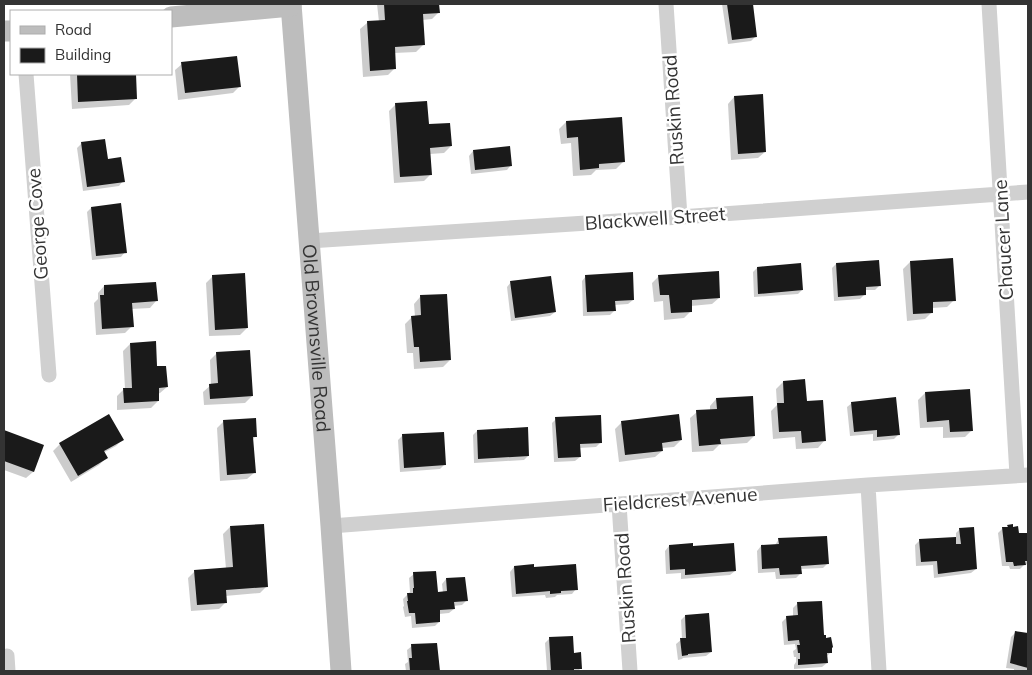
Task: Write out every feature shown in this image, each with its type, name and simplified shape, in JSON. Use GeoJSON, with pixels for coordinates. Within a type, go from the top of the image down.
{"type":"FeatureCollection","features":[{"type":"Feature","properties":{"kind":"main road"},"geometry":{"type":"LineString","coordinates":[[172,17],[291,5]]}},
{"type":"Feature","properties":{"kind":"main road","name":"Old Brownsville Road"},"geometry":{"type":"LineString","coordinates":[[291,5],[342,671]]}},
{"type":"Feature","properties":{"kind":"street","name":"Ruskin Road"},"geometry":{"type":"LineString","coordinates":[[666,4],[680,217]]}},
{"type":"Feature","properties":{"kind":"street","name":"Chaucer Lane"},"geometry":{"type":"LineString","coordinates":[[989,4],[1001,194],[1023,475]]}},
{"type":"Feature","properties":{"kind":"street","name":"George Cove"},"geometry":{"type":"LineString","coordinates":[[26,75],[49,375]]}},
{"type":"Feature","properties":{"kind":"street","name":"Blackwell Street"},"geometry":{"type":"LineString","coordinates":[[309,241],[1028,192]]}},
{"type":"Feature","properties":{"kind":"street","name":"Fieldcrest Avenue"},"geometry":{"type":"LineString","coordinates":[[331,526],[1023,475]]}},
{"type":"Feature","properties":{"kind":"street"},"geometry":{"type":"LineString","coordinates":[[868,485],[879,671]]}},
{"type":"Feature","properties":{"kind":"street","name":"Ruskin Road"},"geometry":{"type":"LineString","coordinates":[[619,504],[630,671]]}},
{"type":"Feature","properties":{"kind":"street"},"geometry":{"type":"LineString","coordinates":[[7,656],[8,671]]}},
{"type":"Feature","properties":{"kind":"building"},"geometry":{"type":"Polygon","coordinates":[[[384,4],[439,4],[440,13],[423,14],[425,45],[395,47],[396,69],[370,71],[367,21],[385,20],[384,4]]]}},
{"type":"Feature","properties":{"kind":"building"},"geometry":{"type":"Polygon","coordinates":[[[727,4],[753,4],[757,37],[732,40],[727,4]]]}},
{"type":"Feature","properties":{"kind":"building"},"geometry":{"type":"Polygon","coordinates":[[[237,56],[241,87],[185,93],[181,62],[237,56]]]}},
{"type":"Feature","properties":{"kind":"building"},"geometry":{"type":"Polygon","coordinates":[[[77,75],[136,75],[137,99],[78,102],[77,75]]]}},
{"type":"Feature","properties":{"kind":"building"},"geometry":{"type":"Polygon","coordinates":[[[763,94],[766,152],[738,154],[734,96],[763,94]]]}},
{"type":"Feature","properties":{"kind":"building"},"geometry":{"type":"Polygon","coordinates":[[[427,101],[429,124],[450,123],[452,146],[430,148],[432,175],[400,177],[395,103],[427,101]]]}},
{"type":"Feature","properties":{"kind":"building"},"geometry":{"type":"Polygon","coordinates":[[[622,117],[625,162],[599,164],[599,168],[580,170],[578,137],[567,138],[566,121],[622,117]]]}},
{"type":"Feature","properties":{"kind":"building"},"geometry":{"type":"Polygon","coordinates":[[[105,139],[108,159],[121,157],[125,182],[87,187],[81,142],[105,139]]]}},
{"type":"Feature","properties":{"kind":"building"},"geometry":{"type":"Polygon","coordinates":[[[510,146],[512,166],[475,170],[473,150],[510,146]]]}},
{"type":"Feature","properties":{"kind":"building"},"geometry":{"type":"Polygon","coordinates":[[[121,203],[127,253],[96,256],[91,207],[121,203]]]}},
{"type":"Feature","properties":{"kind":"building"},"geometry":{"type":"Polygon","coordinates":[[[953,258],[956,301],[933,302],[933,313],[913,314],[910,261],[953,258]]]}},
{"type":"Feature","properties":{"kind":"building"},"geometry":{"type":"Polygon","coordinates":[[[879,260],[881,286],[866,287],[866,295],[838,297],[836,263],[879,260]]]}},
{"type":"Feature","properties":{"kind":"building"},"geometry":{"type":"Polygon","coordinates":[[[801,263],[803,290],[758,294],[757,267],[801,263]]]}},
{"type":"Feature","properties":{"kind":"building"},"geometry":{"type":"Polygon","coordinates":[[[719,271],[720,298],[692,300],[692,312],[671,313],[669,295],[660,295],[658,275],[719,271]]]}},
{"type":"Feature","properties":{"kind":"building"},"geometry":{"type":"Polygon","coordinates":[[[633,272],[634,300],[615,301],[616,311],[587,312],[585,275],[633,272]]]}},
{"type":"Feature","properties":{"kind":"building"},"geometry":{"type":"Polygon","coordinates":[[[245,273],[248,328],[215,330],[212,275],[245,273]]]}},
{"type":"Feature","properties":{"kind":"building"},"geometry":{"type":"Polygon","coordinates":[[[551,276],[556,312],[515,318],[510,281],[551,276]]]}},
{"type":"Feature","properties":{"kind":"building"},"geometry":{"type":"Polygon","coordinates":[[[156,282],[158,301],[132,303],[134,327],[102,329],[100,295],[104,295],[104,285],[156,282]]]}},
{"type":"Feature","properties":{"kind":"building"},"geometry":{"type":"Polygon","coordinates":[[[447,294],[451,360],[420,362],[419,347],[414,347],[411,316],[421,315],[420,295],[447,294]]]}},
{"type":"Feature","properties":{"kind":"building"},"geometry":{"type":"Polygon","coordinates":[[[156,341],[157,366],[166,366],[168,387],[159,388],[159,401],[124,403],[123,388],[132,388],[130,343],[156,341]]]}},
{"type":"Feature","properties":{"kind":"building"},"geometry":{"type":"Polygon","coordinates":[[[250,350],[253,396],[210,399],[209,384],[218,383],[216,352],[250,350]]]}},
{"type":"Feature","properties":{"kind":"building"},"geometry":{"type":"Polygon","coordinates":[[[805,379],[807,401],[823,400],[826,441],[802,443],[801,431],[779,432],[777,403],[784,403],[783,381],[805,379]]]}},
{"type":"Feature","properties":{"kind":"building"},"geometry":{"type":"Polygon","coordinates":[[[970,389],[973,431],[950,432],[949,420],[927,422],[925,392],[970,389]]]}},
{"type":"Feature","properties":{"kind":"building"},"geometry":{"type":"Polygon","coordinates":[[[753,396],[755,436],[720,439],[721,444],[699,446],[696,410],[717,409],[716,398],[753,396]]]}},
{"type":"Feature","properties":{"kind":"building"},"geometry":{"type":"Polygon","coordinates":[[[896,397],[900,435],[877,437],[877,430],[854,432],[851,402],[896,397]]]}},
{"type":"Feature","properties":{"kind":"building"},"geometry":{"type":"Polygon","coordinates":[[[109,414],[124,440],[104,451],[108,458],[78,476],[59,443],[109,414]]]}},
{"type":"Feature","properties":{"kind":"building"},"geometry":{"type":"Polygon","coordinates":[[[679,414],[682,440],[662,443],[663,451],[625,455],[621,421],[679,414]]]}},
{"type":"Feature","properties":{"kind":"building"},"geometry":{"type":"Polygon","coordinates":[[[601,415],[602,443],[580,444],[581,457],[558,458],[555,417],[601,415]]]}},
{"type":"Feature","properties":{"kind":"building"},"geometry":{"type":"Polygon","coordinates":[[[256,418],[257,437],[253,437],[256,473],[227,475],[223,420],[256,418]]]}},
{"type":"Feature","properties":{"kind":"building"},"geometry":{"type":"Polygon","coordinates":[[[528,427],[529,456],[478,459],[477,430],[528,427]]]}},
{"type":"Feature","properties":{"kind":"building"},"geometry":{"type":"Polygon","coordinates":[[[4,430],[44,445],[34,472],[4,461],[4,430]]]}},
{"type":"Feature","properties":{"kind":"building"},"geometry":{"type":"Polygon","coordinates":[[[444,432],[446,465],[404,468],[402,434],[444,432]]]}},
{"type":"Feature","properties":{"kind":"building"},"geometry":{"type":"Polygon","coordinates":[[[264,524],[268,587],[226,590],[227,603],[197,605],[194,570],[233,567],[230,526],[264,524]]]}},
{"type":"Feature","properties":{"kind":"building"},"geometry":{"type":"Polygon","coordinates":[[[1013,524],[1013,527],[1018,526],[1019,533],[1028,533],[1028,561],[1025,561],[1026,565],[1014,566],[1013,562],[1006,562],[1002,527],[1008,527],[1007,525],[1013,524]]]}},
{"type":"Feature","properties":{"kind":"building"},"geometry":{"type":"Polygon","coordinates":[[[974,527],[977,569],[938,574],[937,561],[921,562],[919,539],[956,537],[956,544],[961,544],[959,528],[974,527]]]}},
{"type":"Feature","properties":{"kind":"building"},"geometry":{"type":"Polygon","coordinates":[[[827,536],[829,564],[801,566],[802,574],[780,575],[779,568],[762,569],[761,545],[779,544],[778,538],[827,536]]]}},
{"type":"Feature","properties":{"kind":"building"},"geometry":{"type":"Polygon","coordinates":[[[693,543],[693,546],[734,543],[736,571],[685,575],[685,569],[670,570],[669,545],[693,543]]]}},
{"type":"Feature","properties":{"kind":"building"},"geometry":{"type":"Polygon","coordinates":[[[534,564],[534,567],[576,564],[578,590],[550,594],[550,591],[516,594],[514,566],[534,564]]]}},
{"type":"Feature","properties":{"kind":"building"},"geometry":{"type":"Polygon","coordinates":[[[436,571],[438,592],[447,591],[446,578],[465,577],[468,601],[454,602],[455,609],[440,610],[440,622],[416,624],[415,613],[409,613],[407,601],[407,593],[413,593],[413,572],[436,571]]]}},
{"type":"Feature","properties":{"kind":"building"},"geometry":{"type":"Polygon","coordinates":[[[822,601],[824,635],[826,635],[826,638],[831,637],[832,653],[827,653],[828,663],[798,665],[800,653],[798,653],[797,645],[800,645],[799,640],[788,641],[786,616],[798,615],[797,602],[822,601]]]}},
{"type":"Feature","properties":{"kind":"building"},"geometry":{"type":"Polygon","coordinates":[[[709,613],[712,652],[682,656],[680,638],[686,638],[685,615],[709,613]]]}},
{"type":"Feature","properties":{"kind":"building"},"geometry":{"type":"Polygon","coordinates":[[[1015,631],[1028,633],[1028,668],[1010,663],[1015,631]]]}},
{"type":"Feature","properties":{"kind":"building"},"geometry":{"type":"Polygon","coordinates":[[[573,636],[574,653],[581,652],[582,669],[551,671],[549,637],[573,636]]]}},
{"type":"Feature","properties":{"kind":"building"},"geometry":{"type":"Polygon","coordinates":[[[437,643],[440,671],[410,671],[409,658],[412,658],[411,644],[437,643]]]}}]}
